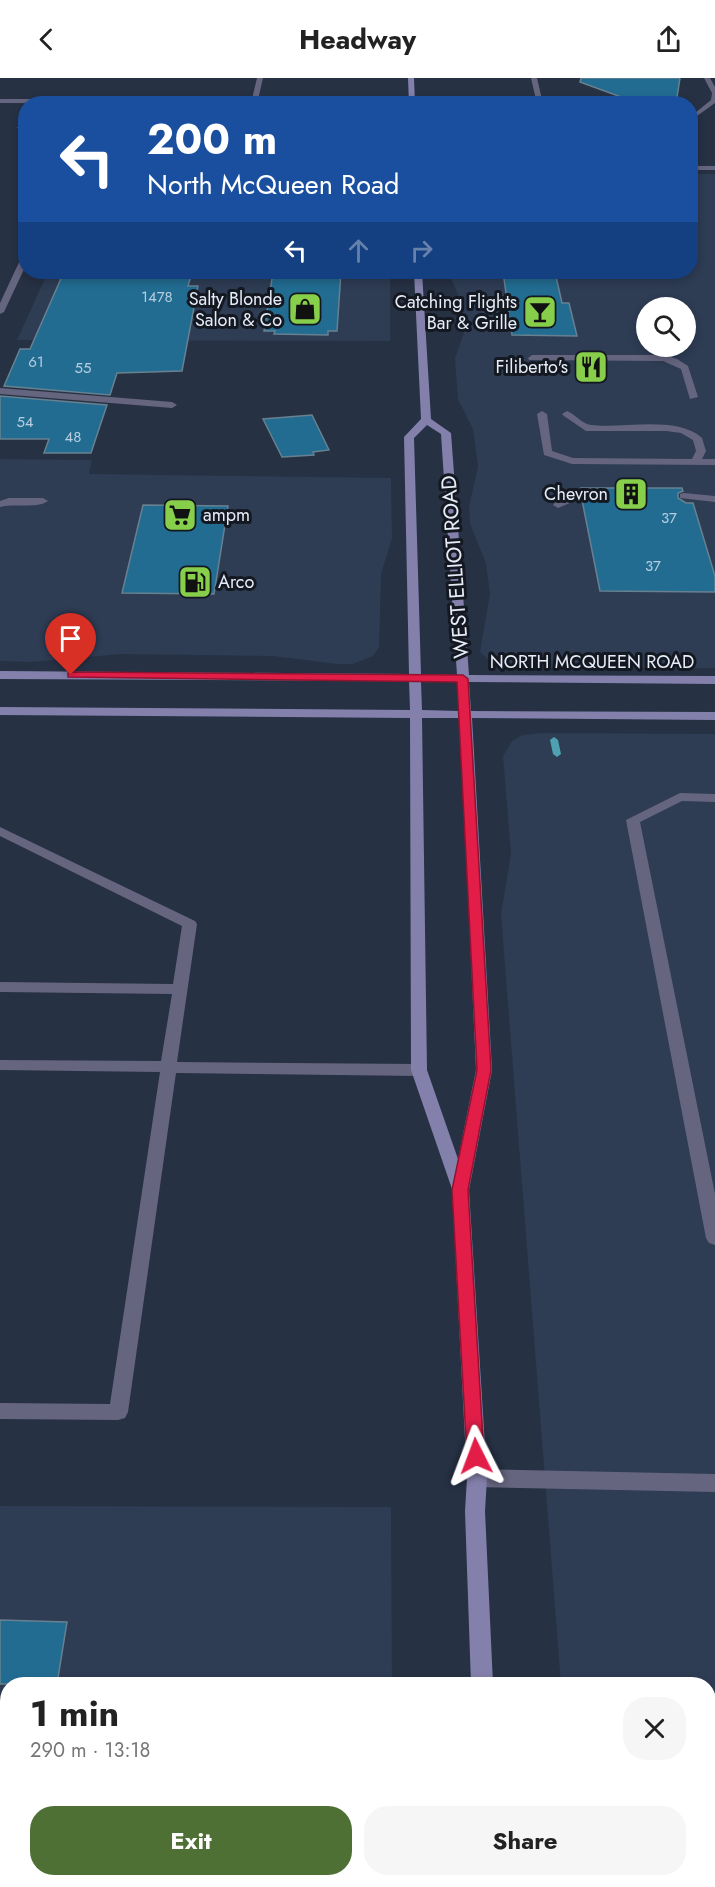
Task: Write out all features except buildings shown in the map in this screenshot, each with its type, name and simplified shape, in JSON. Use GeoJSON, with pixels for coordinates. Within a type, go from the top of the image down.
{"type":"FeatureCollection","features":[{"type":"Feature","properties":{"kind":"main road"},"geometry":{"type":"LineString","coordinates":[[411,78],[412,96]]}},
{"type":"Feature","properties":{"kind":"main road"},"geometry":{"type":"LineString","coordinates":[[418,279],[426,420]]}},
{"type":"Feature","properties":{"kind":"main road","name":"WEST ELLIOT ROAD"},"geometry":{"type":"LineString","coordinates":[[460,1190],[419,1070],[416,715],[409,437],[426,420],[446,434],[466,715],[484,1070],[460,1190],[477,1478],[475,1511],[482,1677]]}},
{"type":"Feature","properties":{"kind":"main road","name":"NORTH MCQUEEN ROAD"},"geometry":{"type":"LineString","coordinates":[[0,675],[715,680]]}},
{"type":"Feature","properties":{"kind":"main road"},"geometry":{"type":"LineString","coordinates":[[0,711],[715,716]]}},
{"type":"Feature","properties":{"kind":"street"},"geometry":{"type":"LineString","coordinates":[[256,96],[260,78]]}},
{"type":"Feature","properties":{"kind":"street"},"geometry":{"type":"LineString","coordinates":[[534,78],[538,96]]}},
{"type":"Feature","properties":{"kind":"street"},"geometry":{"type":"LineString","coordinates":[[698,111],[714,101],[715,93],[707,78]]}},
{"type":"Feature","properties":{"kind":"street"},"geometry":{"type":"LineString","coordinates":[[0,101],[18,102]]}},
{"type":"Feature","properties":{"kind":"street"},"geometry":{"type":"LineString","coordinates":[[698,115],[705,117]]}},
{"type":"Feature","properties":{"kind":"street"},"geometry":{"type":"LineString","coordinates":[[698,168],[715,168]]}},
{"type":"Feature","properties":{"kind":"street"},"geometry":{"type":"LineString","coordinates":[[0,312],[18,273]]}},
{"type":"Feature","properties":{"kind":"street"},"geometry":{"type":"LineString","coordinates":[[532,358],[664,358],[681,364],[685,368],[693,397]]}},
{"type":"Feature","properties":{"kind":"street"},"geometry":{"type":"LineString","coordinates":[[0,391],[172,405]]}},
{"type":"Feature","properties":{"kind":"street"},"geometry":{"type":"LineString","coordinates":[[542,414],[547,453],[572,461],[715,462]]}},
{"type":"Feature","properties":{"kind":"street"},"geometry":{"type":"LineString","coordinates":[[567,414],[586,428],[666,428],[684,431],[697,438],[701,451],[695,462]]}},
{"type":"Feature","properties":{"kind":"street"},"geometry":{"type":"LineString","coordinates":[[558,505],[562,501],[578,496]]}},
{"type":"Feature","properties":{"kind":"street"},"geometry":{"type":"LineString","coordinates":[[684,496],[715,499]]}},
{"type":"Feature","properties":{"kind":"street"},"geometry":{"type":"LineString","coordinates":[[0,504],[9,501],[43,501]]}},
{"type":"Feature","properties":{"kind":"street"},"geometry":{"type":"LineString","coordinates":[[715,798],[680,797],[633,820],[715,1238]]}},
{"type":"Feature","properties":{"kind":"street"},"geometry":{"type":"LineString","coordinates":[[0,831],[190,924],[118,1412],[0,1411]]}},
{"type":"Feature","properties":{"kind":"street"},"geometry":{"type":"LineString","coordinates":[[0,987],[180,989]]}},
{"type":"Feature","properties":{"kind":"street"},"geometry":{"type":"LineString","coordinates":[[0,1065],[419,1070]]}},
{"type":"Feature","properties":{"kind":"street"},"geometry":{"type":"LineString","coordinates":[[477,1478],[715,1483]]}},
{"type":"Feature","properties":{"kind":"shaded area"},"geometry":{"type":"Polygon","coordinates":[[[698,174],[715,174],[715,668],[520,668],[490,661],[480,652],[490,594],[486,563],[470,524],[469,506],[478,467],[473,429],[458,399],[455,358],[464,333],[461,301],[451,279],[698,279],[698,174]]]}},
{"type":"Feature","properties":{"kind":"shaded area"},"geometry":{"type":"Polygon","coordinates":[[[45,279],[390,279],[390,341],[17,340],[45,279]]]}},
{"type":"Feature","properties":{"kind":"shaded area"},"geometry":{"type":"Polygon","coordinates":[[[0,459],[92,460],[89,474],[391,478],[392,538],[381,574],[379,647],[373,656],[353,664],[273,656],[121,654],[31,662],[0,661],[0,459]]]}},
{"type":"Feature","properties":{"kind":"shaded area"},"geometry":{"type":"Polygon","coordinates":[[[541,733],[715,734],[715,1677],[560,1677],[501,914],[511,854],[503,756],[512,741],[523,735],[541,733]]]}},
{"type":"Feature","properties":{"kind":"shaded area"},"geometry":{"type":"Polygon","coordinates":[[[0,1506],[391,1507],[392,1677],[0,1677],[0,1506]]]}},
{"type":"Feature","properties":{"kind":"waterway"},"geometry":{"type":"LineString","coordinates":[[554,740],[557,754]]}},
{"type":"Feature","properties":{"kind":"place","name":"Salty Blonde Salon & Co"},"geometry":{"type":"Point","coordinates":[305,309]}},
{"type":"Feature","properties":{"kind":"place","name":"Catching Flights Bar & Grille"},"geometry":{"type":"Point","coordinates":[540,312]}},
{"type":"Feature","properties":{"kind":"place","name":"Filiberto's"},"geometry":{"type":"Point","coordinates":[591,367]}},
{"type":"Feature","properties":{"kind":"place","name":"Chevron"},"geometry":{"type":"Point","coordinates":[631,494]}},
{"type":"Feature","properties":{"kind":"place","name":"ampm"},"geometry":{"type":"Point","coordinates":[180,515]}},
{"type":"Feature","properties":{"kind":"place","name":"Arco"},"geometry":{"type":"Point","coordinates":[195,582]}},
{"type":"Feature","properties":{"kind":"route"},"geometry":{"type":"LineString","coordinates":[[71,675],[463,679],[484,1070],[460,1190],[476,1456]]}}]}
